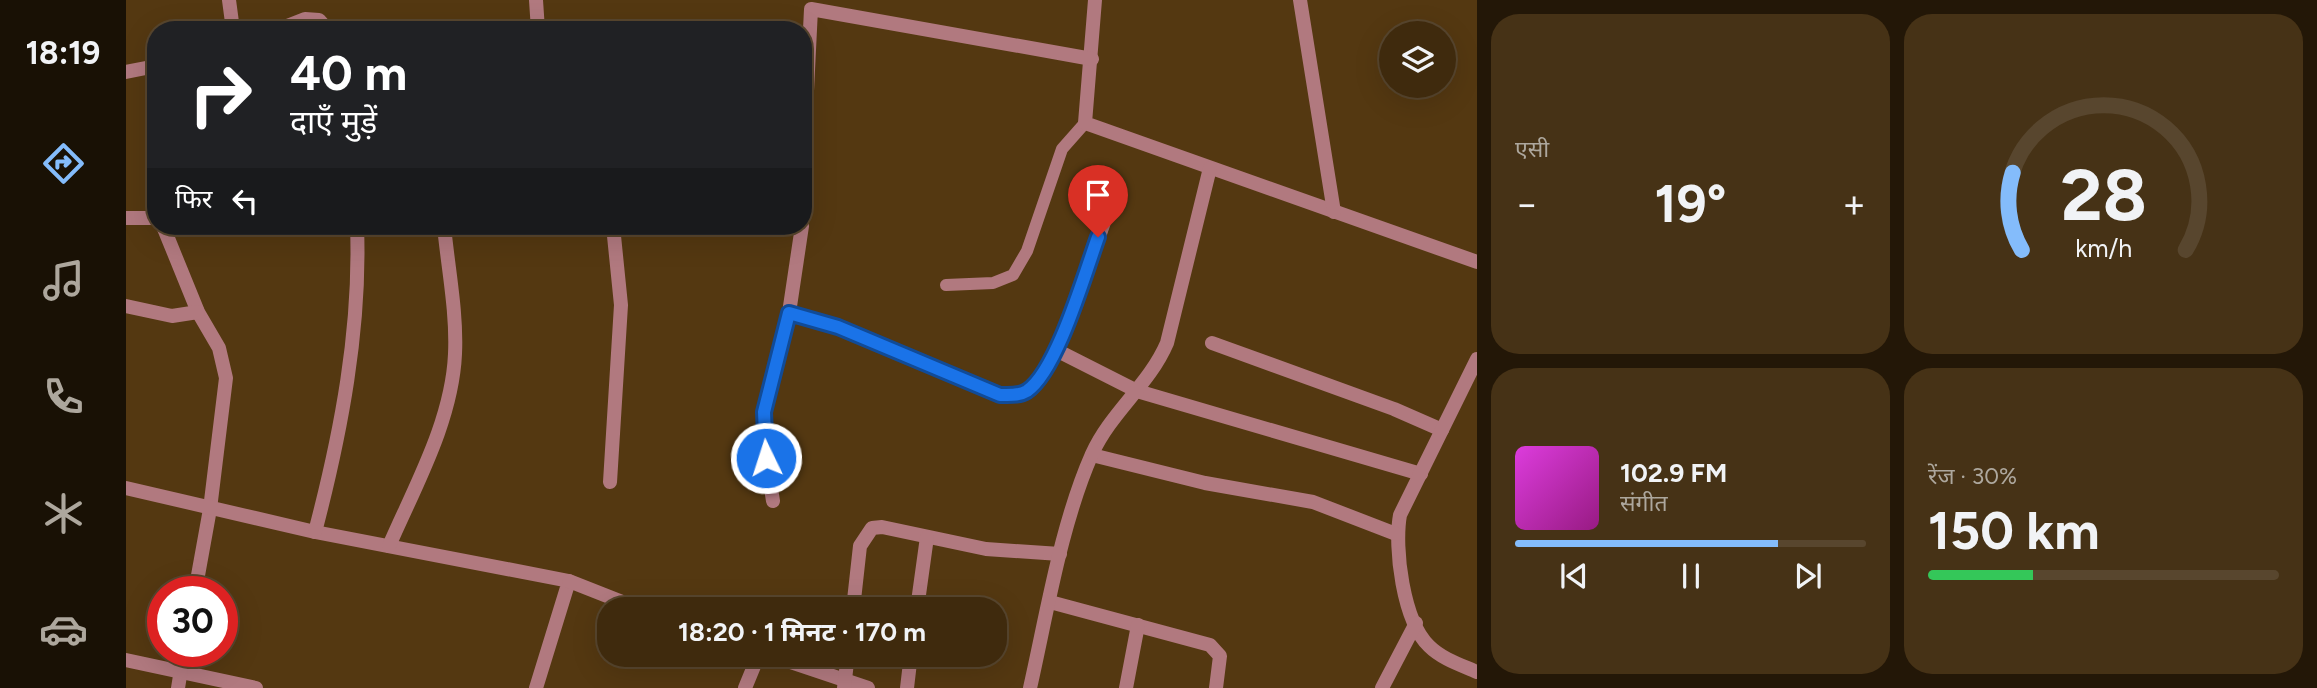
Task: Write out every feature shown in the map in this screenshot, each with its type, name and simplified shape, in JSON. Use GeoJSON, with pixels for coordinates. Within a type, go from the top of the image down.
{"type":"FeatureCollection","features":[{"type":"Feature","properties":{"kind":"street"},"geometry":{"type":"LineString","coordinates":[[229,0],[232,21]]}},
{"type":"Feature","properties":{"kind":"street"},"geometry":{"type":"LineString","coordinates":[[536,0],[537,21]]}},
{"type":"Feature","properties":{"kind":"street"},"geometry":{"type":"LineString","coordinates":[[1096,0],[1085,122],[1477,262]]}},
{"type":"Feature","properties":{"kind":"street"},"geometry":{"type":"LineString","coordinates":[[1300,0],[1334,212]]}},
{"type":"Feature","properties":{"kind":"street"},"geometry":{"type":"LineString","coordinates":[[811,5],[1092,60]]}},
{"type":"Feature","properties":{"kind":"street"},"geometry":{"type":"LineString","coordinates":[[301,21],[320,21]]}},
{"type":"Feature","properties":{"kind":"street"},"geometry":{"type":"LineString","coordinates":[[126,72],[147,67]]}},
{"type":"Feature","properties":{"kind":"street"},"geometry":{"type":"LineString","coordinates":[[1030,688],[1060,554],[1092,455],[1108,426],[1158,363],[1167,343],[1210,168]]}},
{"type":"Feature","properties":{"kind":"street"},"geometry":{"type":"LineString","coordinates":[[789,313],[838,327],[1000,395],[1024,393],[1033,386],[1056,350],[1107,214]]}},
{"type":"Feature","properties":{"kind":"street"},"geometry":{"type":"LineString","coordinates":[[126,218],[147,218]]}},
{"type":"Feature","properties":{"kind":"street"},"geometry":{"type":"LineString","coordinates":[[167,235],[198,312],[219,348],[226,378],[210,509],[198,576]]}},
{"type":"Feature","properties":{"kind":"street"},"geometry":{"type":"LineString","coordinates":[[315,532],[334,463],[346,389],[355,309],[357,235]]}},
{"type":"Feature","properties":{"kind":"street"},"geometry":{"type":"LineString","coordinates":[[389,546],[432,445],[450,390],[455,354],[445,235]]}},
{"type":"Feature","properties":{"kind":"street"},"geometry":{"type":"LineString","coordinates":[[610,482],[621,305],[614,235]]}},
{"type":"Feature","properties":{"kind":"street"},"geometry":{"type":"LineString","coordinates":[[773,501],[763,437],[764,412],[789,313],[801,235]]}},
{"type":"Feature","properties":{"kind":"street"},"geometry":{"type":"LineString","coordinates":[[126,306],[172,316],[198,312]]}},
{"type":"Feature","properties":{"kind":"street"},"geometry":{"type":"LineString","coordinates":[[1212,343],[1394,409],[1442,430]]}},
{"type":"Feature","properties":{"kind":"street"},"geometry":{"type":"LineString","coordinates":[[1056,350],[1137,391],[1421,474]]}},
{"type":"Feature","properties":{"kind":"street"},"geometry":{"type":"LineString","coordinates":[[1477,359],[1400,515],[1396,534],[1406,595],[1427,645],[1447,659],[1477,672]]}},
{"type":"Feature","properties":{"kind":"street"},"geometry":{"type":"LineString","coordinates":[[1092,455],[1205,483],[1313,502],[1396,534]]}},
{"type":"Feature","properties":{"kind":"street"},"geometry":{"type":"LineString","coordinates":[[126,488],[315,532],[569,581],[610,597]]}},
{"type":"Feature","properties":{"kind":"street"},"geometry":{"type":"LineString","coordinates":[[854,597],[860,546],[872,528],[881,527],[986,549],[1060,554]]}},
{"type":"Feature","properties":{"kind":"street"},"geometry":{"type":"LineString","coordinates":[[920,597],[928,537]]}},
{"type":"Feature","properties":{"kind":"street"},"geometry":{"type":"LineString","coordinates":[[536,688],[569,581]]}},
{"type":"Feature","properties":{"kind":"street"},"geometry":{"type":"LineString","coordinates":[[1050,602],[1217,649],[1221,663],[1216,688]]}},
{"type":"Feature","properties":{"kind":"street"},"geometry":{"type":"LineString","coordinates":[[1382,688],[1416,623]]}},
{"type":"Feature","properties":{"kind":"street"},"geometry":{"type":"LineString","coordinates":[[1126,688],[1138,625]]}},
{"type":"Feature","properties":{"kind":"street"},"geometry":{"type":"LineString","coordinates":[[126,660],[256,688]]}},
{"type":"Feature","properties":{"kind":"street"},"geometry":{"type":"LineString","coordinates":[[178,688],[181,667]]}},
{"type":"Feature","properties":{"kind":"street"},"geometry":{"type":"LineString","coordinates":[[746,688],[754,667]]}},
{"type":"Feature","properties":{"kind":"street"},"geometry":{"type":"LineString","coordinates":[[801,667],[845,684],[868,688]]}},
{"type":"Feature","properties":{"kind":"street"},"geometry":{"type":"LineString","coordinates":[[906,688],[909,667]]}},
{"type":"Feature","properties":{"kind":"lane"},"geometry":{"type":"LineString","coordinates":[[946,285],[993,283],[1013,275],[1027,251],[1062,149],[1085,122]]}},
{"type":"Feature","properties":{"kind":"route"},"geometry":{"type":"LineString","coordinates":[[766,458],[764,412],[789,313],[838,327],[1000,395],[1013,396],[1024,393],[1033,386],[1056,350],[1098,237]]}}]}
